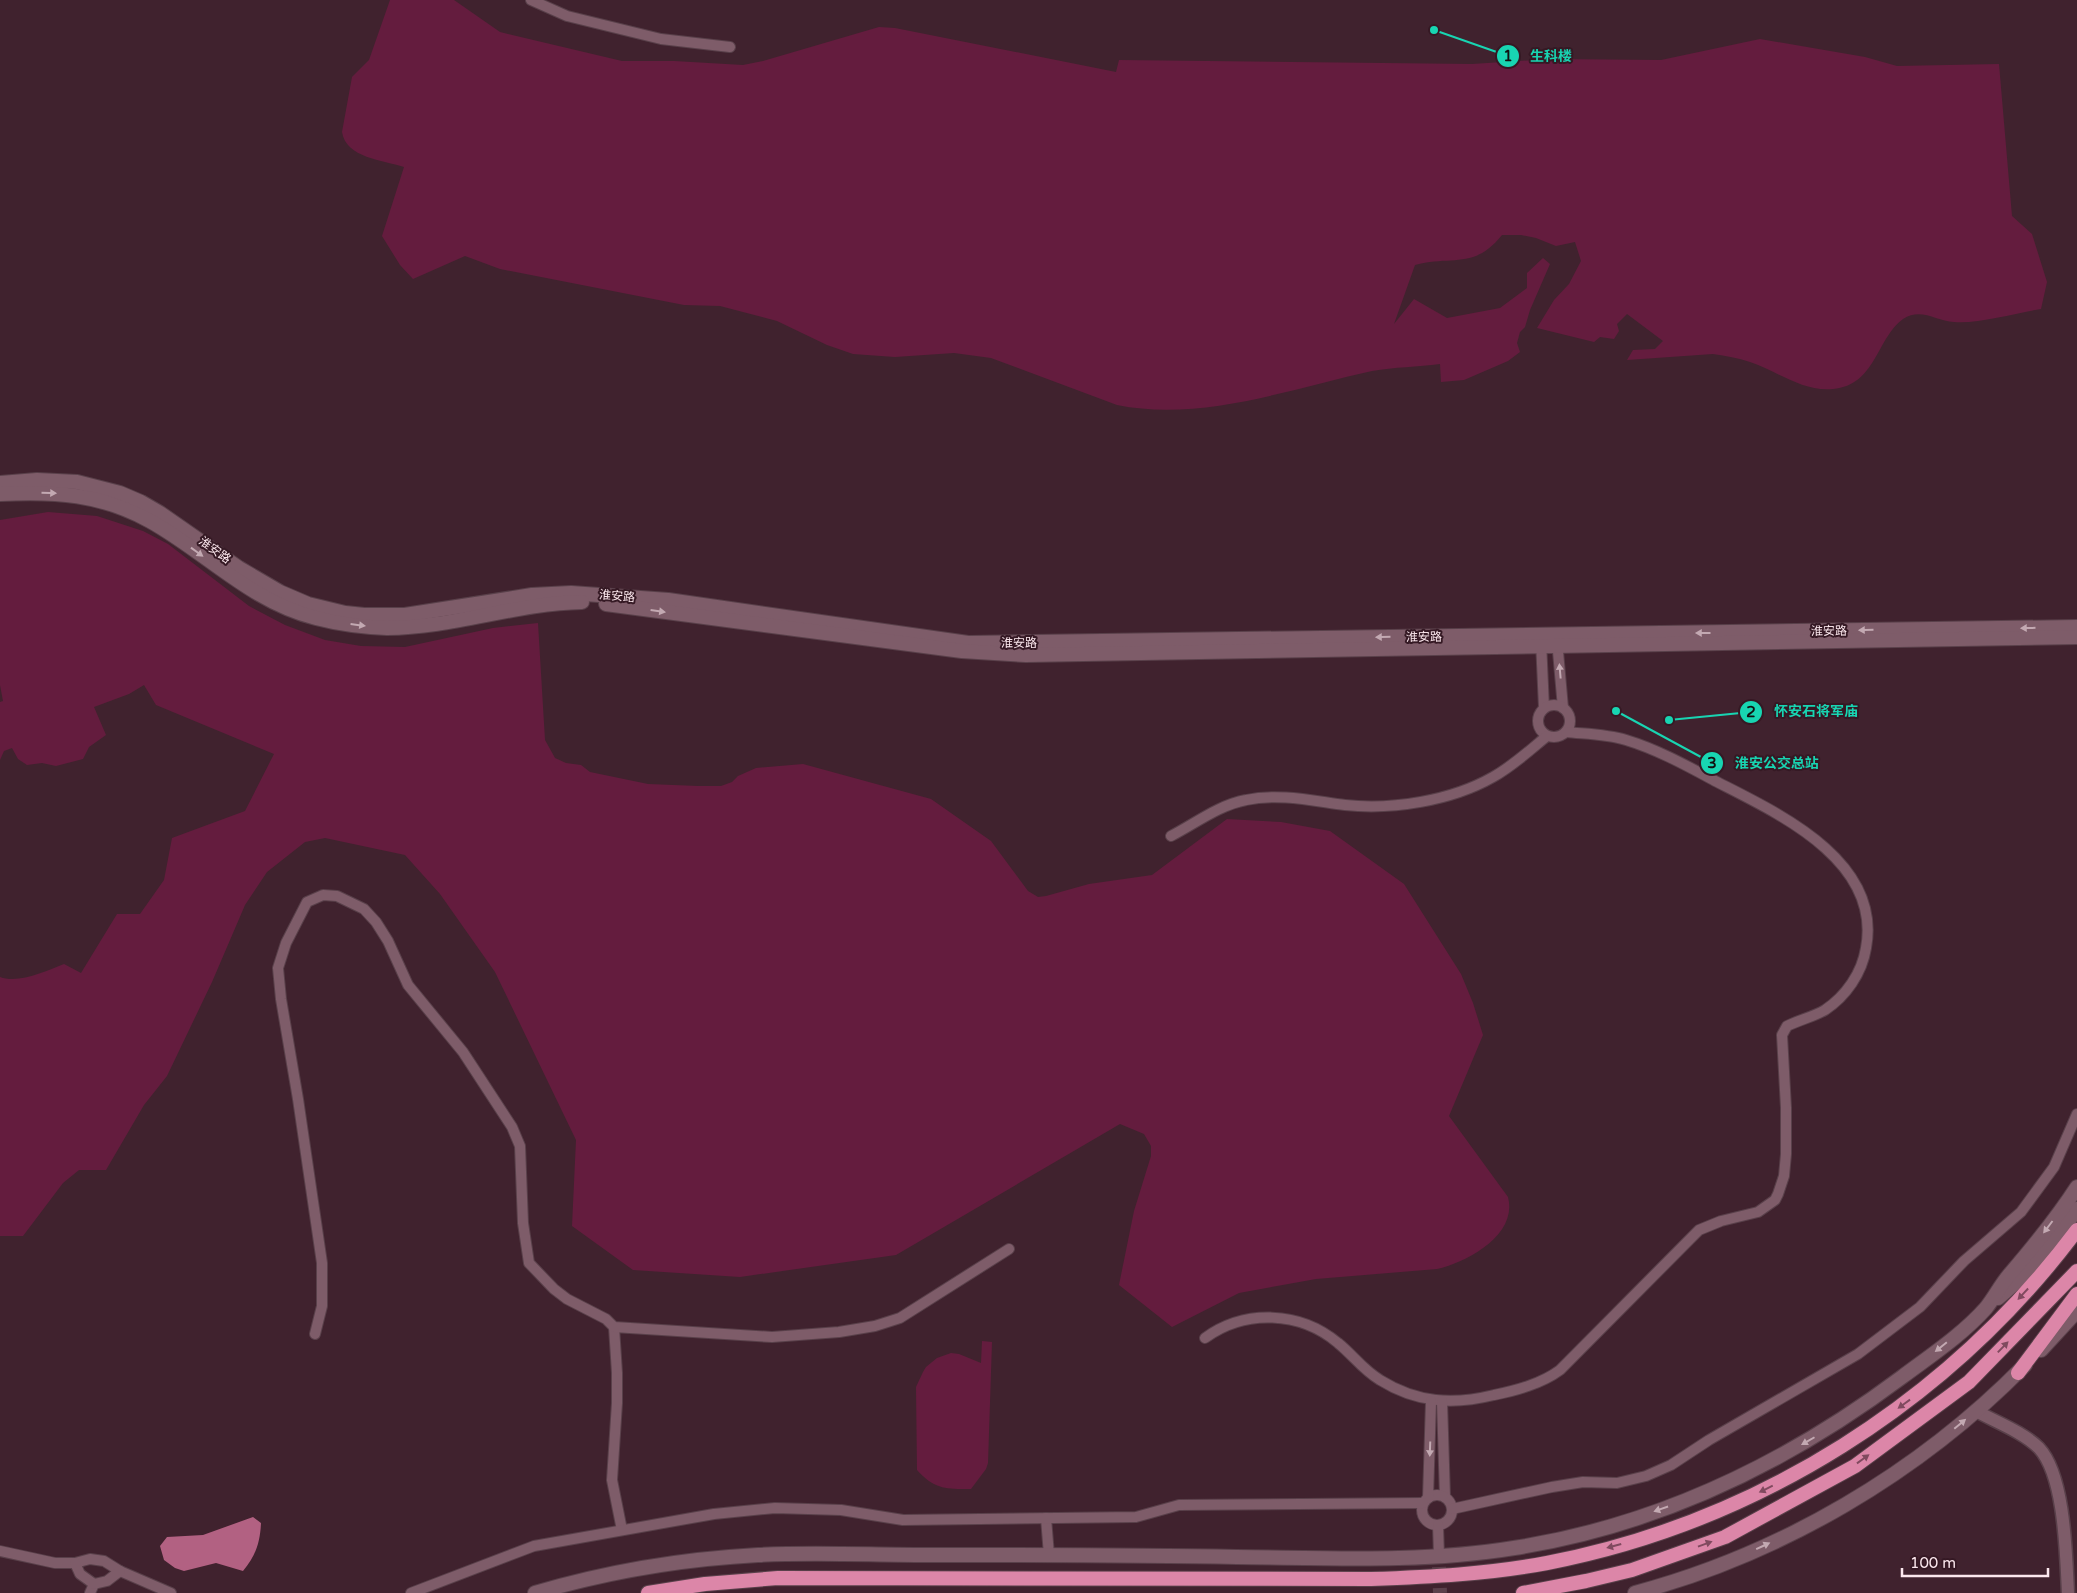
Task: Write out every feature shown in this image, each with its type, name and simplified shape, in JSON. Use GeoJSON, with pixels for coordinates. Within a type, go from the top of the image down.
{"type":"FeatureCollection","features":[{"type":"Feature","properties":{"kind":"highway"},"geometry":{"type":"LineString","coordinates":[[648,1593],[705,1584],[778,1578],[1405,1578],[1501,1570],[1589,1553],[1693,1522],[1793,1475],[1851,1442],[1907,1402],[1955,1363],[1986,1334],[2043,1273],[2077,1230]]}},
{"type":"Feature","properties":{"kind":"highway"},"geometry":{"type":"LineString","coordinates":[[1523,1593],[1632,1570],[1725,1537],[1855,1466],[1968,1382],[2077,1271]]}},
{"type":"Feature","properties":{"kind":"highway"},"geometry":{"type":"LineString","coordinates":[[2018,1373],[2077,1294]]}},
{"type":"Feature","properties":{"kind":"main road","name":"淮安路"},"geometry":{"type":"LineString","coordinates":[[0,483],[37,480],[70,482],[97,486],[120,493],[160,513],[240,568],[280,592],[308,604],[364,615],[405,615],[532,595],[572,592],[668,600],[968,643],[2077,638]]}},
{"type":"Feature","properties":{"kind":"main road","name":"淮安路"},"geometry":{"type":"LineString","coordinates":[[0,494],[65,493],[119,506],[151,522],[234,579],[283,606],[315,618],[366,626],[388,628],[429,624],[535,605],[581,602],[962,652],[1026,655],[1541,640]]}},
{"type":"Feature","properties":{"kind":"main road","name":"淮安路"},"geometry":{"type":"LineString","coordinates":[[1557,640],[2077,627]]}},
{"type":"Feature","properties":{"kind":"main road"},"geometry":{"type":"LineString","coordinates":[[1985,1309],[2007,1277],[2032,1248],[2077,1187]]}},
{"type":"Feature","properties":{"kind":"main road"},"geometry":{"type":"LineString","coordinates":[[535,1593],[632,1571],[703,1560],[746,1556],[807,1554],[1049,1555],[1439,1562],[1569,1538],[1649,1514],[1730,1482],[1796,1448],[1862,1406],[1940,1348],[2011,1288],[2039,1258],[2077,1209]]}},
{"type":"Feature","properties":{"kind":"main road"},"geometry":{"type":"LineString","coordinates":[[1635,1593],[1669,1584],[1756,1550],[1862,1495],[1904,1468],[1976,1411],[2018,1373],[2077,1311]]}},
{"type":"Feature","properties":{"kind":"street"},"geometry":{"type":"LineString","coordinates":[[531,0],[567,16],[623,30],[661,38],[730,47]]}},
{"type":"Feature","properties":{"kind":"street"},"geometry":{"type":"LineString","coordinates":[[1541,640],[1544,708]]}},
{"type":"Feature","properties":{"kind":"street"},"geometry":{"type":"LineString","coordinates":[[1557,640],[1563,708],[1570,722],[1566,732],[1558,737],[1547,736],[1540,729],[1538,723],[1540,713],[1544,708],[1553,705],[1563,708]]}},
{"type":"Feature","properties":{"kind":"street"},"geometry":{"type":"LineString","coordinates":[[1205,1338],[1216,1330],[1246,1319],[1292,1319],[1314,1326],[1326,1334],[1337,1342],[1367,1372],[1380,1380],[1431,1401],[1484,1398],[1510,1392],[1542,1382],[1552,1376],[1574,1357],[1699,1230],[1721,1221],[1758,1212],[1775,1200],[1784,1176],[1786,1154],[1786,1108],[1782,1032],[1787,1026],[1827,1008],[1852,983],[1862,965],[1868,939],[1869,927],[1862,901],[1851,879],[1830,852],[1800,826],[1646,746],[1616,737],[1566,732]]}},
{"type":"Feature","properties":{"kind":"street"},"geometry":{"type":"LineString","coordinates":[[1171,836],[1219,809],[1247,799],[1281,797],[1358,806],[1432,800],[1452,795],[1493,777],[1514,764],[1547,736]]}},
{"type":"Feature","properties":{"kind":"street"},"geometry":{"type":"LineString","coordinates":[[315,1334],[322,1306],[322,1263],[281,999],[278,968],[286,943],[307,902],[323,895],[337,896],[364,909],[376,922],[388,942],[408,985],[463,1052],[512,1127],[520,1146],[523,1224],[529,1263],[554,1289],[567,1299],[606,1320],[614,1327],[772,1337],[839,1332],[876,1326],[900,1318],[1009,1249]]}},
{"type":"Feature","properties":{"kind":"street"},"geometry":{"type":"LineString","coordinates":[[1452,1509],[1552,1487],[1583,1482],[1617,1483],[1646,1476],[1677,1462],[1709,1440],[1858,1354],[1920,1307],[1964,1261],[2021,1212],[2054,1167],[2077,1114]]}},
{"type":"Feature","properties":{"kind":"street"},"geometry":{"type":"LineString","coordinates":[[614,1327],[617,1396],[612,1480],[622,1530]]}},
{"type":"Feature","properties":{"kind":"street"},"geometry":{"type":"LineString","coordinates":[[411,1593],[534,1546],[714,1514],[775,1508],[841,1510],[903,1520],[1136,1517],[1179,1505],[1426,1501],[1436,1495],[1445,1497],[1451,1504],[1452,1509],[1447,1522],[1438,1525],[1433,1525],[1424,1518],[1422,1509],[1426,1501],[1431,1401]]}},
{"type":"Feature","properties":{"kind":"street"},"geometry":{"type":"LineString","coordinates":[[1442,1401],[1445,1497]]}},
{"type":"Feature","properties":{"kind":"street"},"geometry":{"type":"LineString","coordinates":[[1976,1411],[2028,1440],[2038,1448],[2049,1463],[2056,1482],[2065,1545],[2068,1593]]}},
{"type":"Feature","properties":{"kind":"street"},"geometry":{"type":"LineString","coordinates":[[1046,1518],[1049,1555]]}},
{"type":"Feature","properties":{"kind":"street"},"geometry":{"type":"LineString","coordinates":[[1438,1525],[1439,1562]]}},
{"type":"Feature","properties":{"kind":"street"},"geometry":{"type":"LineString","coordinates":[[0,1552],[75,1564],[84,1559],[104,1561],[120,1571],[171,1593]]}},
{"type":"Feature","properties":{"kind":"street"},"geometry":{"type":"LineString","coordinates":[[75,1564],[80,1574],[92,1588],[107,1581],[120,1571]]}},
{"type":"Feature","properties":{"kind":"shaded area"},"geometry":{"type":"Polygon","coordinates":[[[390,0],[454,0],[500,32],[622,61],[674,61],[743,65],[763,61],[879,27],[895,28],[1116,72],[1119,60],[1472,64],[1550,59],[1661,60],[1760,39],[1865,57],[1897,66],[1999,64],[2012,216],[2032,234],[2047,282],[2041,309],[1986,320],[1964,322],[1947,321],[1922,314],[1916,314],[1903,319],[1894,328],[1867,370],[1858,379],[1847,386],[1822,389],[1790,380],[1750,362],[1713,354],[1627,360],[1633,350],[1655,349],[1663,341],[1627,314],[1617,324],[1619,331],[1614,339],[1600,337],[1594,342],[1537,328],[1554,300],[1569,284],[1581,261],[1575,242],[1556,246],[1536,238],[1521,235],[1502,235],[1492,246],[1472,257],[1415,265],[1394,324],[1414,299],[1447,318],[1500,308],[1527,288],[1527,273],[1543,258],[1550,264],[1530,310],[1525,327],[1520,332],[1517,343],[1520,352],[1508,361],[1464,380],[1441,382],[1440,364],[1372,371],[1277,394],[1213,406],[1149,409],[1117,405],[991,358],[954,353],[895,357],[853,354],[827,345],[777,321],[720,306],[684,305],[500,269],[465,256],[413,279],[400,265],[382,236],[404,167],[358,153],[345,141],[342,132],[352,77],[369,60],[390,0]]]}},
{"type":"Feature","properties":{"kind":"shaded area"},"geometry":{"type":"Polygon","coordinates":[[[48,512],[97,516],[143,531],[168,544],[249,606],[285,625],[325,640],[361,646],[405,647],[493,628],[538,623],[545,740],[555,758],[566,763],[581,765],[590,772],[648,784],[698,786],[721,786],[756,768],[803,764],[931,799],[991,841],[1028,891],[1038,897],[1089,884],[1152,875],[1227,819],[1281,822],[1330,831],[1404,884],[1461,974],[1483,1035],[1449,1116],[1508,1197],[1509,1211],[1505,1223],[1498,1235],[1488,1245],[1462,1260],[1437,1269],[1316,1279],[1239,1293],[1172,1327],[1119,1285],[1134,1211],[1151,1156],[1151,1146],[1144,1134],[1120,1124],[896,1255],[740,1277],[633,1270],[572,1226],[576,1140],[495,972],[440,894],[405,855],[325,838],[305,842],[267,872],[245,905],[212,982],[167,1076],[144,1105],[106,1170],[79,1170],[63,1183],[23,1236],[0,1236],[0,977],[7,979],[24,978],[64,964],[81,973],[117,914],[140,914],[164,880],[172,838],[245,811],[274,754],[156,705],[144,685],[129,694],[94,707],[106,735],[89,747],[83,759],[56,766],[42,763],[27,765],[18,759],[12,748],[4,751],[0,760],[0,702],[3,701],[0,685],[0,520],[48,512]]]}},
{"type":"Feature","properties":{"kind":"shaded area"},"geometry":{"type":"Polygon","coordinates":[[[982,1341],[992,1342],[988,1463],[986,1469],[971,1489],[942,1487],[924,1477],[917,1470],[916,1387],[926,1367],[937,1358],[951,1353],[959,1354],[981,1363],[982,1341]]]}},
{"type":"Feature","properties":{"kind":"shaded area"},"geometry":{"type":"Polygon","coordinates":[[[253,1517],[261,1523],[260,1537],[251,1560],[243,1571],[216,1563],[184,1571],[175,1568],[164,1560],[160,1546],[167,1537],[203,1535],[253,1517]]]}},
{"type":"Feature","properties":{"kind":"tunnel"},"geometry":{"type":"LineString","coordinates":[[1439,1567],[1440,1593]]}},
{"type":"Feature","properties":{"kind":"place","name":"生科楼"},"geometry":{"type":"Point","coordinates":[1434,30]}},
{"type":"Feature","properties":{"kind":"place","name":"淮安公交总站"},"geometry":{"type":"Point","coordinates":[1616,711]}},
{"type":"Feature","properties":{"kind":"place","name":"怀安石将军庙"},"geometry":{"type":"Point","coordinates":[1669,720]}}]}
